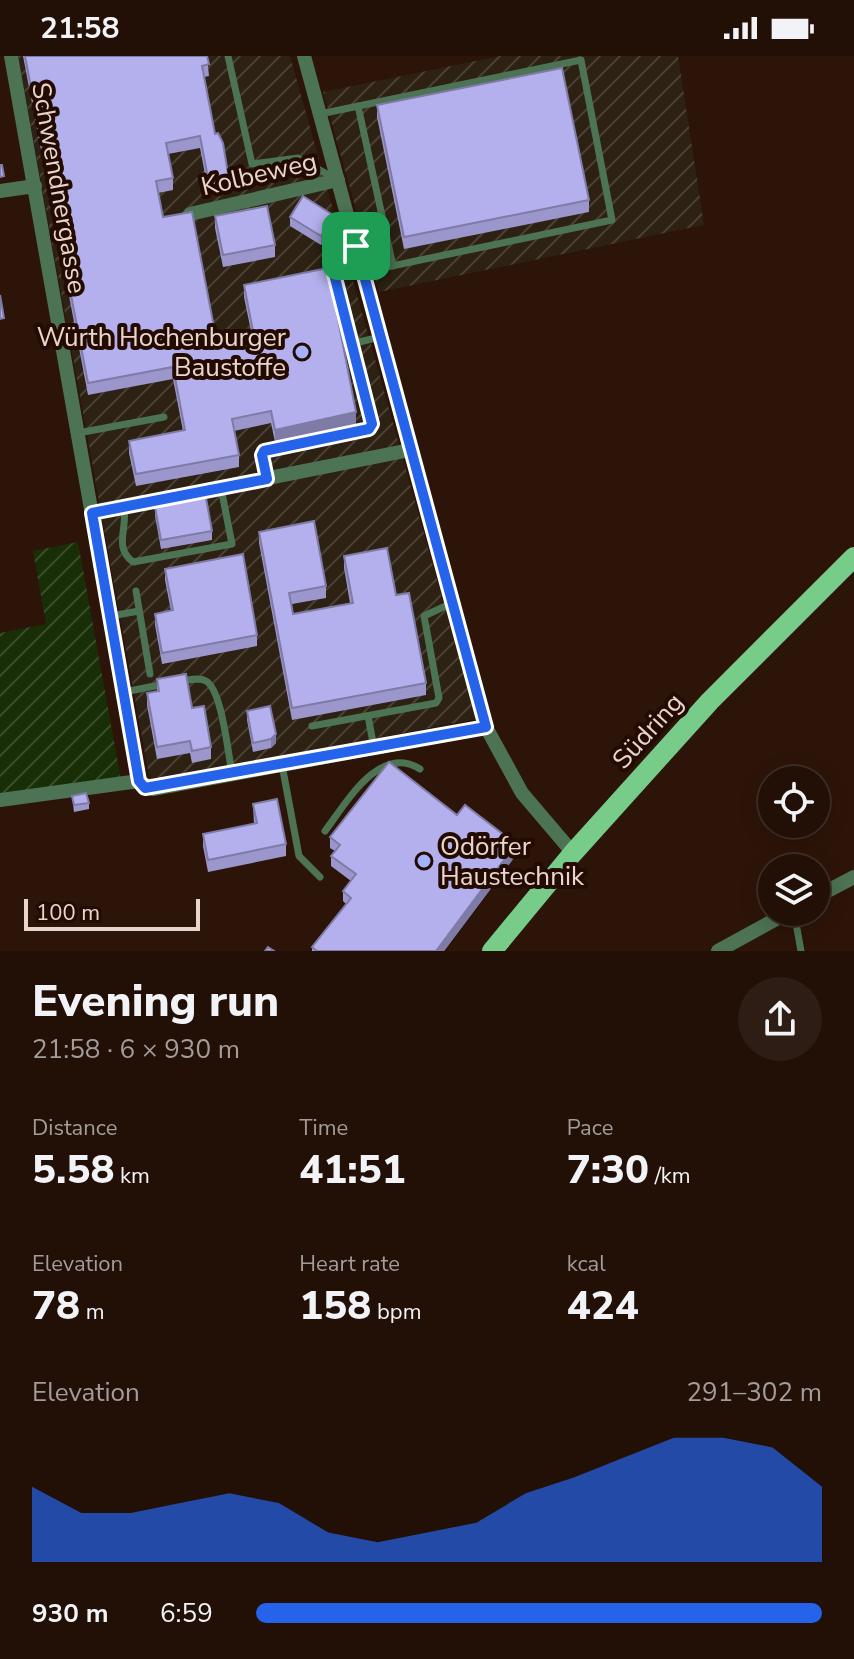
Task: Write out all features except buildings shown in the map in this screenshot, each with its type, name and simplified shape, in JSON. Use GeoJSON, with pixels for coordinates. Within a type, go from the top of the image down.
{"type":"FeatureCollection","features":[{"type":"Feature","properties":{"kind":"main road","name":"Südring"},"geometry":{"type":"LineString","coordinates":[[492,951],[573,853],[710,701],[854,557]]}},
{"type":"Feature","properties":{"kind":"street","name":"Schwendnergasse"},"geometry":{"type":"LineString","coordinates":[[11,56],[139,781]]}},
{"type":"Feature","properties":{"kind":"street"},"geometry":{"type":"LineString","coordinates":[[304,56],[486,727],[522,793],[573,853]]}},
{"type":"Feature","properties":{"kind":"street","name":"Kolbeweg"},"geometry":{"type":"LineString","coordinates":[[190,214],[338,180]]}},
{"type":"Feature","properties":{"kind":"street"},"geometry":{"type":"LineString","coordinates":[[0,191],[35,186]]}},
{"type":"Feature","properties":{"kind":"street"},"geometry":{"type":"LineString","coordinates":[[92,513],[410,450]]}},
{"type":"Feature","properties":{"kind":"street"},"geometry":{"type":"LineString","coordinates":[[0,800],[139,781],[153,789],[486,727]]}},
{"type":"Feature","properties":{"kind":"street"},"geometry":{"type":"LineString","coordinates":[[830,890],[854,877]]}},
{"type":"Feature","properties":{"kind":"street"},"geometry":{"type":"LineString","coordinates":[[718,951],[765,926]]}},
{"type":"Feature","properties":{"kind":"lane"},"geometry":{"type":"LineString","coordinates":[[228,56],[252,164],[298,158],[338,180]]}},
{"type":"Feature","properties":{"kind":"lane"},"geometry":{"type":"LineString","coordinates":[[320,114],[581,60],[612,220],[363,272]]}},
{"type":"Feature","properties":{"kind":"lane"},"geometry":{"type":"LineString","coordinates":[[358,106],[393,266]]}},
{"type":"Feature","properties":{"kind":"lane"},"geometry":{"type":"LineString","coordinates":[[267,479],[262,455],[264,451],[371,427],[333,266],[356,246]]}},
{"type":"Feature","properties":{"kind":"lane"},"geometry":{"type":"LineString","coordinates":[[351,344],[380,337]]}},
{"type":"Feature","properties":{"kind":"lane"},"geometry":{"type":"LineString","coordinates":[[78,433],[164,417]]}},
{"type":"Feature","properties":{"kind":"lane"},"geometry":{"type":"LineString","coordinates":[[124,507],[121,544],[126,556],[133,562],[232,544],[221,488]]}},
{"type":"Feature","properties":{"kind":"lane"},"geometry":{"type":"LineString","coordinates":[[136,591],[150,674]]}},
{"type":"Feature","properties":{"kind":"lane"},"geometry":{"type":"LineString","coordinates":[[312,726],[438,701],[424,616],[452,603]]}},
{"type":"Feature","properties":{"kind":"lane"},"geometry":{"type":"LineString","coordinates":[[111,616],[139,611]]}},
{"type":"Feature","properties":{"kind":"lane"},"geometry":{"type":"LineString","coordinates":[[124,692],[195,678],[208,681],[216,692],[232,774]]}},
{"type":"Feature","properties":{"kind":"lane"},"geometry":{"type":"LineString","coordinates":[[368,716],[374,748]]}},
{"type":"Feature","properties":{"kind":"lane"},"geometry":{"type":"LineString","coordinates":[[325,831],[371,771],[406,763],[420,769]]}},
{"type":"Feature","properties":{"kind":"lane"},"geometry":{"type":"LineString","coordinates":[[282,765],[299,856],[320,877]]}},
{"type":"Feature","properties":{"kind":"lane"},"geometry":{"type":"LineString","coordinates":[[795,926],[801,951]]}},
{"type":"Feature","properties":{"kind":"shaded area"},"geometry":{"type":"Polygon","coordinates":[[[18,56],[290,56],[476,719],[150,781],[18,56]]]}},
{"type":"Feature","properties":{"kind":"shaded area"},"geometry":{"type":"Polygon","coordinates":[[[500,56],[678,56],[704,225],[379,292],[323,92],[500,56]]]}},
{"type":"Feature","properties":{"kind":"green space"},"geometry":{"type":"Polygon","coordinates":[[[78,542],[121,780],[0,795],[0,633],[46,624],[33,551],[78,542]]]}},
{"type":"Feature","properties":{"kind":"place","name":"Würth Hochenburger Baustoffe"},"geometry":{"type":"Point","coordinates":[302,352]}},
{"type":"Feature","properties":{"kind":"place","name":"Odörfer Haustechnik"},"geometry":{"type":"Point","coordinates":[424,861]}},
{"type":"Feature","properties":{"kind":"route"},"geometry":{"type":"LineString","coordinates":[[356,246],[486,727],[165,787],[145,788],[139,781],[92,513],[267,479],[262,455],[264,451],[369,429],[372,424],[333,270],[335,263],[356,246]]}}]}
